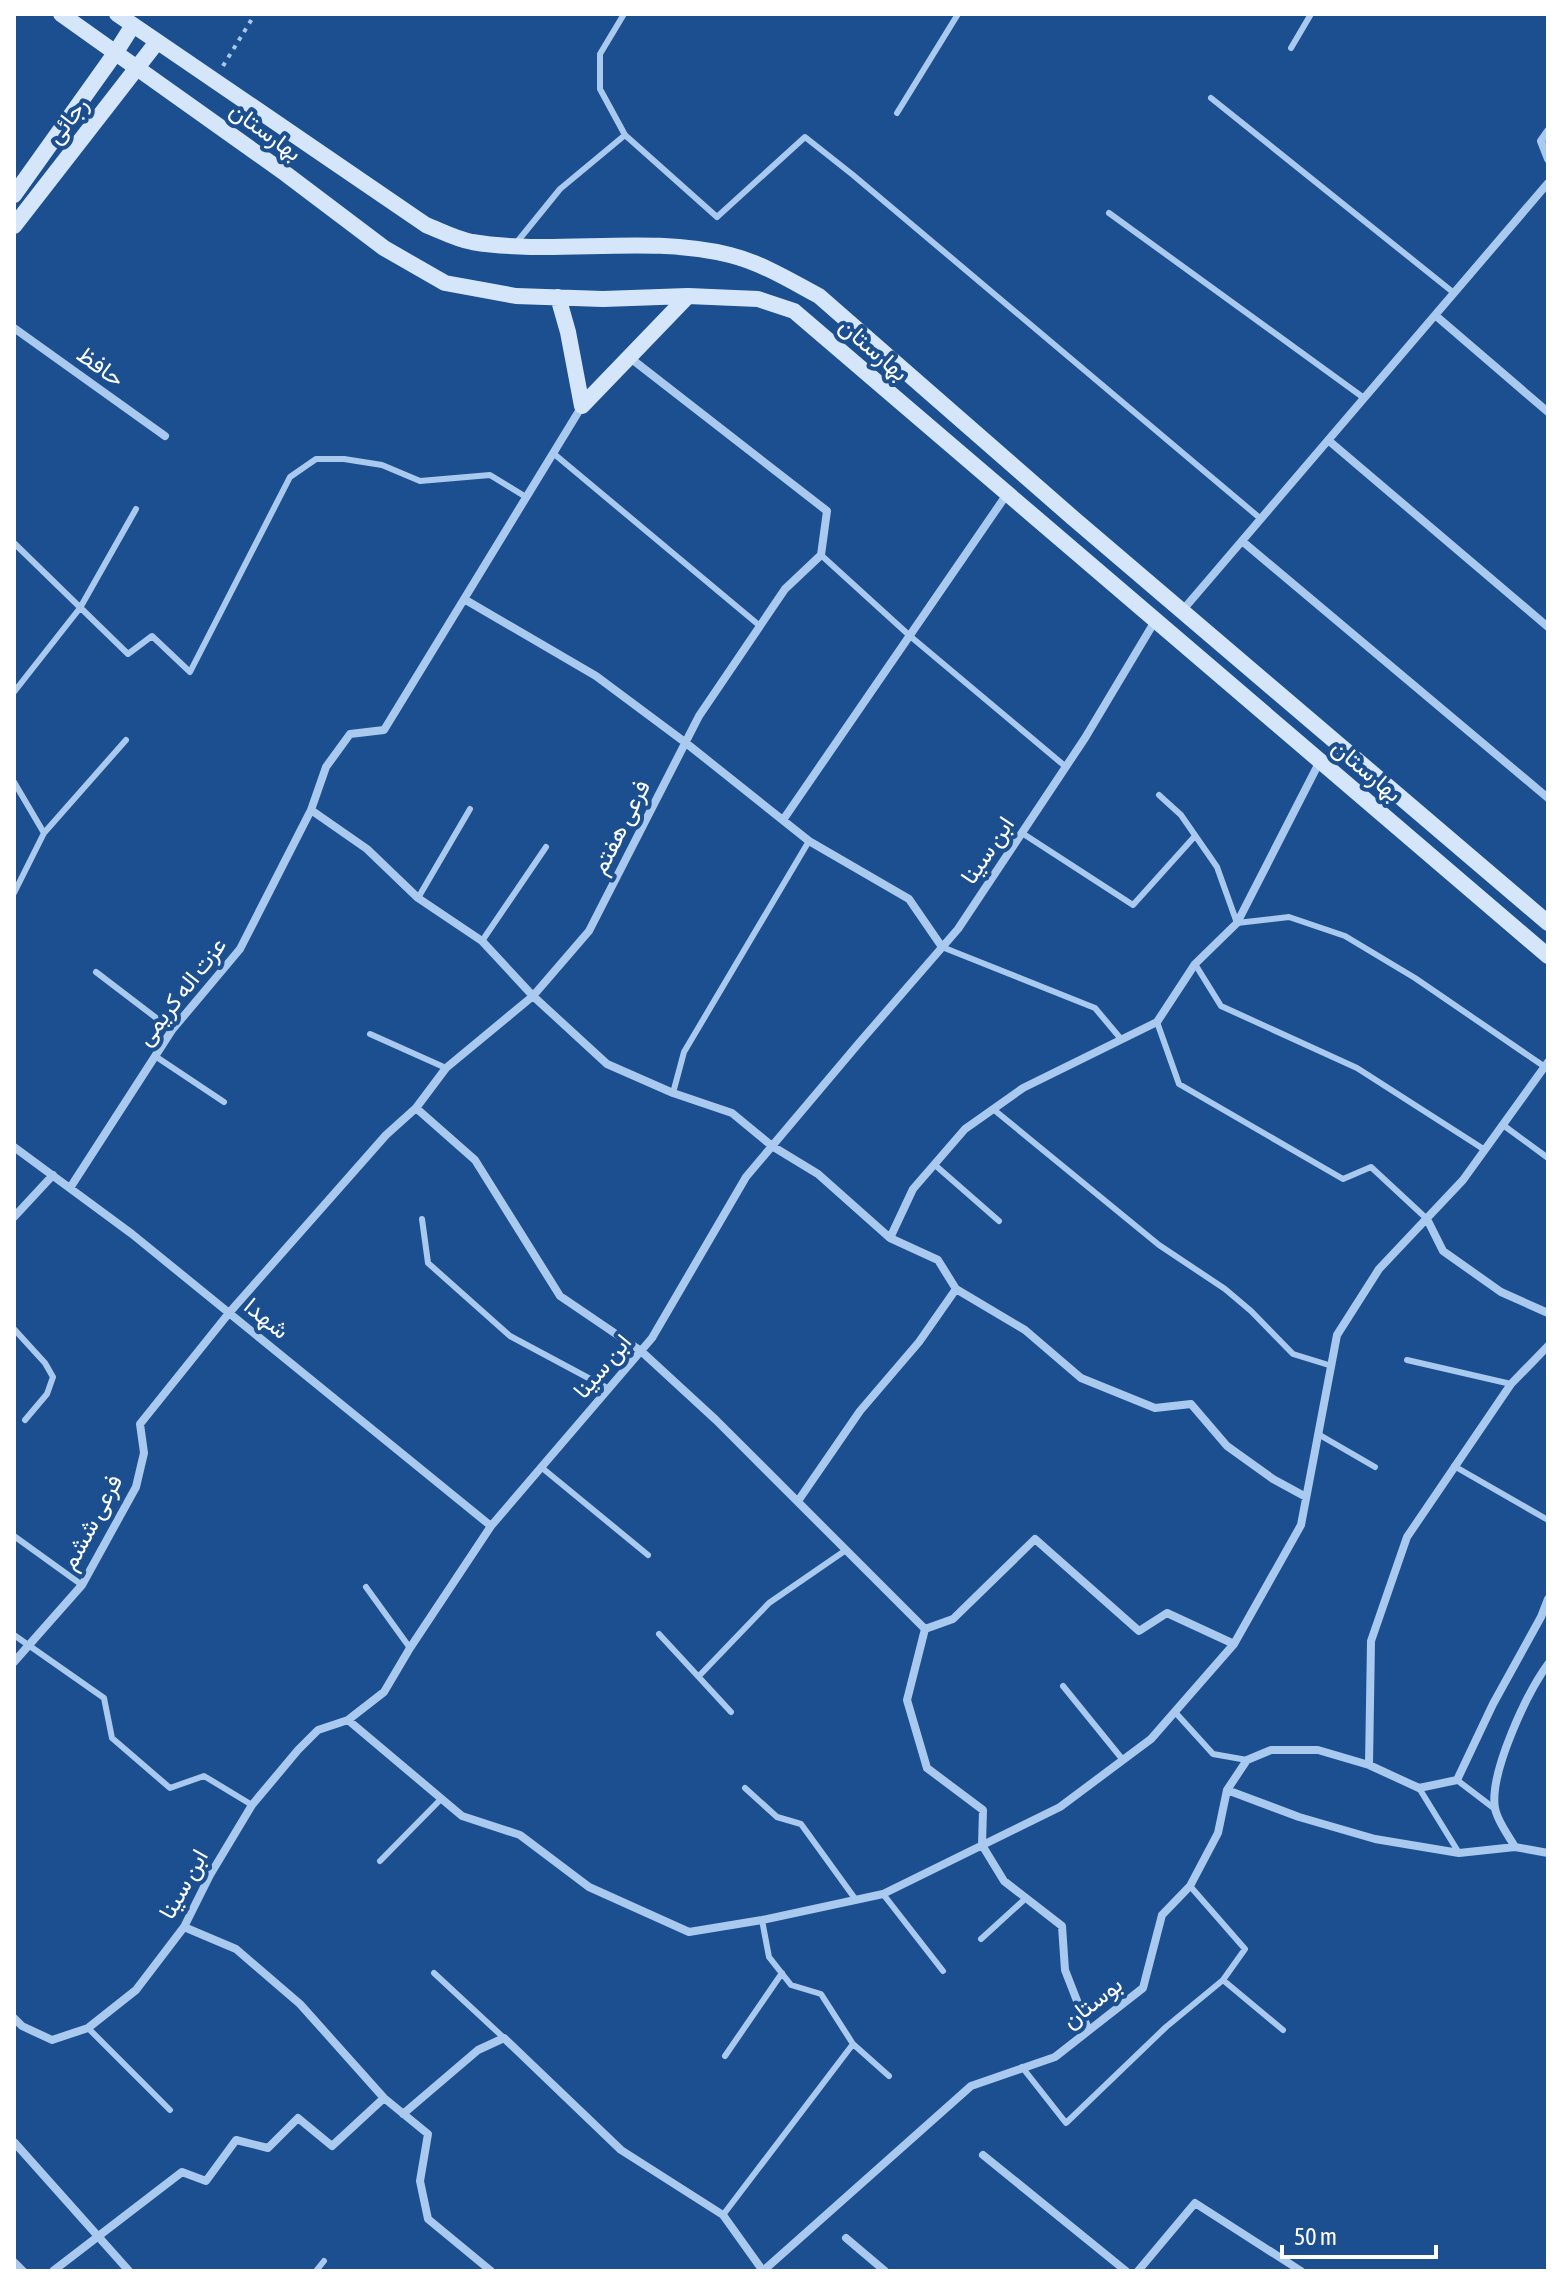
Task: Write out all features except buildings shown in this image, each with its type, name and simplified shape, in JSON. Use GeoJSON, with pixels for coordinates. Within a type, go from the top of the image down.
{"type":"FeatureCollection","features":[{"type":"Feature","properties":{"kind":"street","name":"بهارستان"},"geometry":{"type":"LineString","coordinates":[[61,14],[384,248],[445,283],[516,296],[758,299],[794,311],[1548,956]]}},
{"type":"Feature","properties":{"kind":"street","name":"بهارستان"},"geometry":{"type":"LineString","coordinates":[[117,14],[426,225],[468,241],[513,247],[680,247],[731,256],[778,273],[819,296],[1548,923]]}},
{"type":"Feature","properties":{"kind":"street","name":"رجائی"},"geometry":{"type":"LineString","coordinates":[[14,195],[133,25]]}},
{"type":"Feature","properties":{"kind":"street","name":"رجائی"},"geometry":{"type":"LineString","coordinates":[[14,226],[157,42]]}},
{"type":"Feature","properties":{"kind":"street"},"geometry":{"type":"LineString","coordinates":[[1548,131],[1541,141],[1548,159]]}},
{"type":"Feature","properties":{"kind":"street"},"geometry":{"type":"LineString","coordinates":[[1182,611],[1548,183]]}},
{"type":"Feature","properties":{"kind":"street"},"geometry":{"type":"LineString","coordinates":[[688,296],[582,406],[464,599],[596,676],[809,841],[909,899],[942,947]]}},
{"type":"Feature","properties":{"kind":"street"},"geometry":{"type":"LineString","coordinates":[[558,297],[582,406]]}},
{"type":"Feature","properties":{"kind":"street"},"geometry":{"type":"LineString","coordinates":[[1435,315],[1548,412]]}},
{"type":"Feature","properties":{"kind":"street","name":"حافظ"},"geometry":{"type":"LineString","coordinates":[[14,328],[165,436]]}},
{"type":"Feature","properties":{"kind":"street"},"geometry":{"type":"LineString","coordinates":[[629,357],[827,511],[821,555]]}},
{"type":"Feature","properties":{"kind":"street"},"geometry":{"type":"LineString","coordinates":[[1328,440],[1548,627]]}},
{"type":"Feature","properties":{"kind":"street"},"geometry":{"type":"LineString","coordinates":[[783,820],[1007,494]]}},
{"type":"Feature","properties":{"kind":"street"},"geometry":{"type":"LineString","coordinates":[[1242,541],[1548,798]]}},
{"type":"Feature","properties":{"kind":"street","name":"فرعی هفتم"},"geometry":{"type":"LineString","coordinates":[[229,1313],[386,1135],[416,1108],[446,1068],[533,996],[589,931],[699,716],[785,589],[821,555]]}},
{"type":"Feature","properties":{"kind":"street","name":"عزت اله کریمی"},"geometry":{"type":"LineString","coordinates":[[70,1188],[172,1030],[240,949],[311,810],[326,767],[350,734],[384,730],[464,599]]}},
{"type":"Feature","properties":{"kind":"street","name":"ابن سینا"},"geometry":{"type":"LineString","coordinates":[[14,2018],[22,2026],[52,2040],[88,2028],[136,1990],[184,1927],[210,1875],[252,1805],[318,1730],[348,1720],[384,1692],[491,1526],[652,1338],[746,1177],[958,929],[1066,767],[1155,621]]}},
{"type":"Feature","properties":{"kind":"street"},"geometry":{"type":"LineString","coordinates":[[890,1238],[913,1189],[965,1129],[1023,1088],[1157,1022],[1195,964],[1237,923],[1320,761]]}},
{"type":"Feature","properties":{"kind":"street"},"geometry":{"type":"LineString","coordinates":[[311,810],[367,849],[418,898],[482,941],[533,996],[607,1064],[673,1093],[732,1113],[772,1146],[818,1174],[890,1238],[938,1260],[956,1289],[1025,1330],[1081,1378],[1155,1408],[1191,1404],[1227,1446],[1273,1479],[1306,1497]]}},
{"type":"Feature","properties":{"kind":"street"},"geometry":{"type":"LineString","coordinates":[[348,1720],[462,1816],[520,1835],[589,1887],[689,1932],[883,1894],[1060,1807],[1151,1739],[1234,1644],[1301,1525],[1337,1335],[1379,1269],[1463,1180],[1546,1065]]}},
{"type":"Feature","properties":{"kind":"street"},"geometry":{"type":"LineString","coordinates":[[416,1108],[475,1160],[560,1296],[641,1351],[716,1420],[925,1629]]}},
{"type":"Feature","properties":{"kind":"street","name":"شهدا"},"geometry":{"type":"LineString","coordinates":[[14,1147],[132,1234],[491,1526]]}},
{"type":"Feature","properties":{"kind":"street"},"geometry":{"type":"LineString","coordinates":[[14,1217],[53,1175]]}},
{"type":"Feature","properties":{"kind":"street"},"geometry":{"type":"LineString","coordinates":[[1427,1219],[1443,1251],[1501,1292],[1548,1313]]}},
{"type":"Feature","properties":{"kind":"street"},"geometry":{"type":"LineString","coordinates":[[798,1501],[860,1411],[919,1342],[956,1289]]}},
{"type":"Feature","properties":{"kind":"street","name":"فرعی ششم"},"geometry":{"type":"LineString","coordinates":[[14,1662],[82,1585],[136,1487],[144,1453],[140,1424],[229,1313]]}},
{"type":"Feature","properties":{"kind":"street"},"geometry":{"type":"LineString","coordinates":[[1369,1765],[1371,1641],[1407,1537],[1511,1384],[1548,1346]]}},
{"type":"Feature","properties":{"kind":"street"},"geometry":{"type":"LineString","coordinates":[[925,1629],[953,1619],[1035,1539],[1139,1631],[1167,1613],[1234,1644]]}},
{"type":"Feature","properties":{"kind":"street"},"geometry":{"type":"LineString","coordinates":[[1247,1760],[1271,1750],[1318,1750],[1369,1765],[1419,1788],[1457,1780],[1548,1599]]}},
{"type":"Feature","properties":{"kind":"street"},"geometry":{"type":"LineString","coordinates":[[925,1629],[907,1700],[927,1768],[983,1810],[982,1845],[1004,1881],[1062,1926],[1065,1970],[1088,2029]]}},
{"type":"Feature","properties":{"kind":"street"},"geometry":{"type":"LineString","coordinates":[[1515,1847],[1495,1809],[1499,1766],[1535,1682],[1548,1664]]}},
{"type":"Feature","properties":{"kind":"street","name":"بوستان"},"geometry":{"type":"LineString","coordinates":[[763,2271],[971,2086],[1055,2057],[1143,1988],[1162,1915],[1190,1886],[1218,1833],[1227,1790],[1247,1760]]}},
{"type":"Feature","properties":{"kind":"street"},"geometry":{"type":"LineString","coordinates":[[1227,1790],[1299,1817],[1375,1839],[1459,1853],[1515,1847],[1548,1853]]}},
{"type":"Feature","properties":{"kind":"street"},"geometry":{"type":"LineString","coordinates":[[184,1927],[236,1949],[300,2004],[384,2098],[428,2134],[420,2181],[428,2219],[491,2271]]}},
{"type":"Feature","properties":{"kind":"street"},"geometry":{"type":"LineString","coordinates":[[403,2114],[478,2050],[504,2038],[621,2150],[723,2215],[763,2271]]}},
{"type":"Feature","properties":{"kind":"street"},"geometry":{"type":"LineString","coordinates":[[53,2271],[182,2172],[206,2181],[236,2140],[268,2148],[298,2118],[332,2146],[384,2098]]}},
{"type":"Feature","properties":{"kind":"street"},"geometry":{"type":"LineString","coordinates":[[14,2142],[129,2271]]}},
{"type":"Feature","properties":{"kind":"street"},"geometry":{"type":"LineString","coordinates":[[983,2155],[1126,2271]]}},
{"type":"Feature","properties":{"kind":"street"},"geometry":{"type":"LineString","coordinates":[[1138,2271],[1195,2203],[1301,2271]]}},
{"type":"Feature","properties":{"kind":"street"},"geometry":{"type":"LineString","coordinates":[[846,2238],[885,2271]]}},
{"type":"Feature","properties":{"kind":"street"},"geometry":{"type":"LineString","coordinates":[[14,2262],[23,2271]]}},
{"type":"Feature","properties":{"kind":"lane"},"geometry":{"type":"LineString","coordinates":[[624,14],[600,54],[600,89],[625,135],[717,217],[805,137],[1261,519]]}},
{"type":"Feature","properties":{"kind":"lane"},"geometry":{"type":"LineString","coordinates":[[897,113],[958,14]]}},
{"type":"Feature","properties":{"kind":"lane"},"geometry":{"type":"LineString","coordinates":[[1291,48],[1311,14]]}},
{"type":"Feature","properties":{"kind":"lane"},"geometry":{"type":"LineString","coordinates":[[1211,98],[1454,293]]}},
{"type":"Feature","properties":{"kind":"lane"},"geometry":{"type":"LineString","coordinates":[[513,247],[560,189],[625,135]]}},
{"type":"Feature","properties":{"kind":"lane"},"geometry":{"type":"LineString","coordinates":[[1109,213],[1364,398]]}},
{"type":"Feature","properties":{"kind":"lane"},"geometry":{"type":"LineString","coordinates":[[553,453],[760,626]]}},
{"type":"Feature","properties":{"kind":"lane"},"geometry":{"type":"LineString","coordinates":[[14,543],[128,654],[152,636],[190,672],[290,477],[316,459],[344,459],[382,465],[420,481],[490,475],[526,497]]}},
{"type":"Feature","properties":{"kind":"lane"},"geometry":{"type":"LineString","coordinates":[[14,692],[80,608],[136,509]]}},
{"type":"Feature","properties":{"kind":"lane"},"geometry":{"type":"LineString","coordinates":[[821,555],[910,636],[1066,767]]}},
{"type":"Feature","properties":{"kind":"lane"},"geometry":{"type":"LineString","coordinates":[[14,893],[44,833],[126,740]]}},
{"type":"Feature","properties":{"kind":"lane"},"geometry":{"type":"LineString","coordinates":[[14,782],[44,833]]}},
{"type":"Feature","properties":{"kind":"lane"},"geometry":{"type":"LineString","coordinates":[[1159,795],[1181,815],[1217,867],[1237,923],[1289,917],[1345,936],[1415,978],[1546,1065]]}},
{"type":"Feature","properties":{"kind":"lane"},"geometry":{"type":"LineString","coordinates":[[418,898],[470,809]]}},
{"type":"Feature","properties":{"kind":"lane"},"geometry":{"type":"LineString","coordinates":[[1022,833],[1133,905],[1195,836]]}},
{"type":"Feature","properties":{"kind":"lane"},"geometry":{"type":"LineString","coordinates":[[673,1093],[684,1052],[809,841]]}},
{"type":"Feature","properties":{"kind":"lane"},"geometry":{"type":"LineString","coordinates":[[482,941],[546,847]]}},
{"type":"Feature","properties":{"kind":"lane"},"geometry":{"type":"LineString","coordinates":[[942,947],[1095,1008],[1121,1039]]}},
{"type":"Feature","properties":{"kind":"lane"},"geometry":{"type":"LineString","coordinates":[[1195,964],[1221,1006],[1357,1068],[1485,1150]]}},
{"type":"Feature","properties":{"kind":"lane"},"geometry":{"type":"LineString","coordinates":[[96,972],[172,1030]]}},
{"type":"Feature","properties":{"kind":"lane"},"geometry":{"type":"LineString","coordinates":[[1157,1022],[1179,1084],[1343,1179],[1371,1167],[1427,1219]]}},
{"type":"Feature","properties":{"kind":"lane"},"geometry":{"type":"LineString","coordinates":[[370,1034],[446,1068]]}},
{"type":"Feature","properties":{"kind":"lane"},"geometry":{"type":"LineString","coordinates":[[155,1056],[224,1102]]}},
{"type":"Feature","properties":{"kind":"lane"},"geometry":{"type":"LineString","coordinates":[[993,1109],[1159,1245],[1225,1289],[1293,1354],[1332,1366]]}},
{"type":"Feature","properties":{"kind":"lane"},"geometry":{"type":"LineString","coordinates":[[1503,1125],[1548,1158]]}},
{"type":"Feature","properties":{"kind":"lane"},"geometry":{"type":"LineString","coordinates":[[935,1165],[999,1221]]}},
{"type":"Feature","properties":{"kind":"lane"},"geometry":{"type":"LineString","coordinates":[[422,1219],[428,1263],[510,1336],[609,1389]]}},
{"type":"Feature","properties":{"kind":"lane"},"geometry":{"type":"LineString","coordinates":[[14,1329],[45,1363],[53,1377],[47,1394],[25,1420]]}},
{"type":"Feature","properties":{"kind":"lane"},"geometry":{"type":"LineString","coordinates":[[1407,1360],[1511,1384]]}},
{"type":"Feature","properties":{"kind":"lane"},"geometry":{"type":"LineString","coordinates":[[1318,1434],[1375,1467]]}},
{"type":"Feature","properties":{"kind":"lane"},"geometry":{"type":"LineString","coordinates":[[1454,1465],[1548,1520]]}},
{"type":"Feature","properties":{"kind":"lane"},"geometry":{"type":"LineString","coordinates":[[541,1467],[648,1555]]}},
{"type":"Feature","properties":{"kind":"lane"},"geometry":{"type":"LineString","coordinates":[[14,1536],[82,1585]]}},
{"type":"Feature","properties":{"kind":"lane"},"geometry":{"type":"LineString","coordinates":[[699,1676],[769,1603],[846,1550]]}},
{"type":"Feature","properties":{"kind":"lane"},"geometry":{"type":"LineString","coordinates":[[366,1587],[410,1648]]}},
{"type":"Feature","properties":{"kind":"lane"},"geometry":{"type":"LineString","coordinates":[[659,1634],[731,1712]]}},
{"type":"Feature","properties":{"kind":"lane"},"geometry":{"type":"LineString","coordinates":[[14,1635],[104,1698],[112,1738],[170,1788],[204,1776],[252,1805]]}},
{"type":"Feature","properties":{"kind":"lane"},"geometry":{"type":"LineString","coordinates":[[1063,1686],[1123,1760]]}},
{"type":"Feature","properties":{"kind":"lane"},"geometry":{"type":"LineString","coordinates":[[1175,1712],[1213,1754],[1247,1760]]}},
{"type":"Feature","properties":{"kind":"lane"},"geometry":{"type":"LineString","coordinates":[[1457,1780],[1495,1809]]}},
{"type":"Feature","properties":{"kind":"lane"},"geometry":{"type":"LineString","coordinates":[[745,1788],[777,1817],[801,1824],[856,1900]]}},
{"type":"Feature","properties":{"kind":"lane"},"geometry":{"type":"LineString","coordinates":[[1419,1788],[1459,1853]]}},
{"type":"Feature","properties":{"kind":"lane"},"geometry":{"type":"LineString","coordinates":[[380,1861],[441,1799]]}},
{"type":"Feature","properties":{"kind":"lane"},"geometry":{"type":"LineString","coordinates":[[1022,2067],[1066,2123],[1166,2027],[1223,1980],[1245,1949],[1190,1886]]}},
{"type":"Feature","properties":{"kind":"lane"},"geometry":{"type":"LineString","coordinates":[[883,1894],[943,1971]]}},
{"type":"Feature","properties":{"kind":"lane"},"geometry":{"type":"LineString","coordinates":[[981,1939],[1026,1898]]}},
{"type":"Feature","properties":{"kind":"lane"},"geometry":{"type":"LineString","coordinates":[[762,1920],[769,1957],[791,1985],[821,1994],[853,2044],[889,2076]]}},
{"type":"Feature","properties":{"kind":"lane"},"geometry":{"type":"LineString","coordinates":[[434,1973],[504,2038]]}},
{"type":"Feature","properties":{"kind":"lane"},"geometry":{"type":"LineString","coordinates":[[725,2056],[782,1973]]}},
{"type":"Feature","properties":{"kind":"lane"},"geometry":{"type":"LineString","coordinates":[[1223,1980],[1283,2030]]}},
{"type":"Feature","properties":{"kind":"lane"},"geometry":{"type":"LineString","coordinates":[[88,2028],[170,2110]]}},
{"type":"Feature","properties":{"kind":"lane"},"geometry":{"type":"LineString","coordinates":[[723,2215],[853,2044]]}},
{"type":"Feature","properties":{"kind":"lane"},"geometry":{"type":"LineString","coordinates":[[316,2271],[324,2261]]}},
{"type":"Feature","properties":{"kind":"path"},"geometry":{"type":"LineString","coordinates":[[214,80],[255,14]]}}]}
